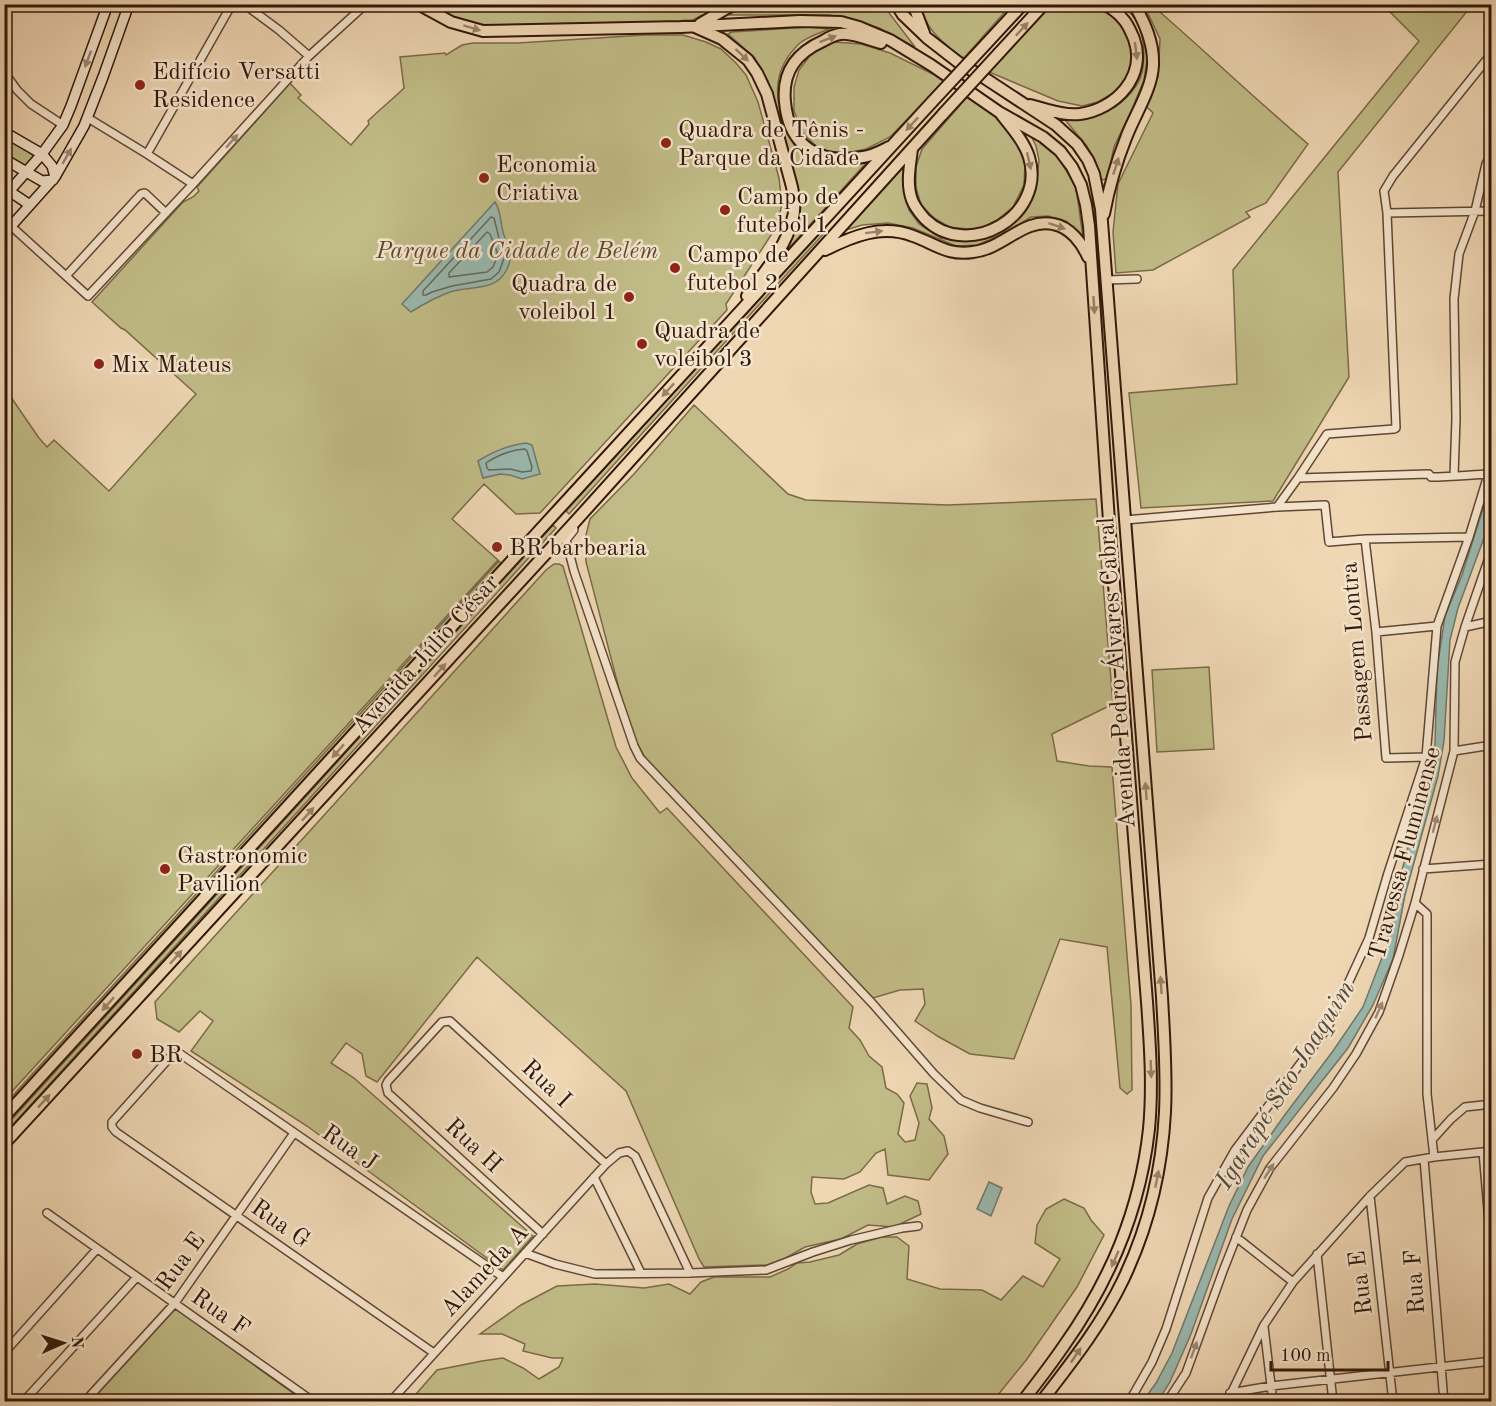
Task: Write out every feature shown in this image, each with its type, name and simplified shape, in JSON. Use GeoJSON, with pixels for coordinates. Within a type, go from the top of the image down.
{"type":"FeatureCollection","features":[{"type":"Feature","properties":{"kind":"main road"},"geometry":{"type":"LineString","coordinates":[[30,205],[7,194],[42,154],[63,125],[108,4]]}},
{"type":"Feature","properties":{"kind":"main road"},"geometry":{"type":"LineString","coordinates":[[8,230],[54,178],[88,118],[129,4]]}},
{"type":"Feature","properties":{"kind":"main road"},"geometry":{"type":"LineString","coordinates":[[418,4],[451,22],[483,32],[681,27],[800,21],[841,22],[890,40],[931,65]]}},
{"type":"Feature","properties":{"kind":"main road"},"geometry":{"type":"LineString","coordinates":[[695,26],[734,4]]}},
{"type":"Feature","properties":{"kind":"main road","name":"Avenida Pedro Álvares Cabral"},"geometry":{"type":"LineString","coordinates":[[896,4],[903,15],[927,38],[958,62],[1056,125],[1077,144],[1094,174],[1102,223],[1161,986],[1166,1061],[1165,1112],[1161,1156],[1153,1198],[1139,1242],[1123,1280],[1104,1314],[1041,1401]]}},
{"type":"Feature","properties":{"kind":"main road"},"geometry":{"type":"LineString","coordinates":[[913,4],[917,19],[927,38]]}},
{"type":"Feature","properties":{"kind":"main road","name":"Avenida Júlio César"},"geometry":{"type":"LineString","coordinates":[[4,1118],[1023,4]]}},
{"type":"Feature","properties":{"kind":"main road","name":"Avenida Júlio César"},"geometry":{"type":"LineString","coordinates":[[4,1144],[573,524],[1044,4]]}},
{"type":"Feature","properties":{"kind":"main road"},"geometry":{"type":"LineString","coordinates":[[1021,102],[1061,113],[1078,114],[1100,109],[1124,91],[1135,71],[1136,46],[1123,19],[1104,4]]}},
{"type":"Feature","properties":{"kind":"main road"},"geometry":{"type":"LineString","coordinates":[[1102,223],[1114,173],[1126,138],[1150,83],[1153,66],[1148,30],[1134,4]]}},
{"type":"Feature","properties":{"kind":"main road"},"geometry":{"type":"LineString","coordinates":[[695,26],[722,39],[748,60],[757,74],[767,94],[792,187],[794,203],[793,220],[780,249],[724,329]]}},
{"type":"Feature","properties":{"kind":"main road"},"geometry":{"type":"LineString","coordinates":[[892,146],[865,157],[845,159],[820,156],[810,150],[797,140],[790,129],[784,95],[786,75],[800,54],[811,46],[842,34],[885,44],[917,61],[931,65]]}},
{"type":"Feature","properties":{"kind":"main road","name":"Avenida Pedro Álvares Cabral"},"geometry":{"type":"LineString","coordinates":[[931,65],[999,112],[1043,137],[1060,151],[1072,167],[1081,185],[1086,205],[1147,1002],[1151,1074],[1149,1128],[1144,1164],[1127,1230],[1108,1274],[1063,1348],[1022,1401]]}},
{"type":"Feature","properties":{"kind":"main road"},"geometry":{"type":"LineString","coordinates":[[912,148],[909,174],[911,198],[922,216],[938,230],[955,235],[978,235],[994,230],[1006,222],[1020,207],[1029,190],[1031,177],[1031,165],[1022,142],[999,112]]}},
{"type":"Feature","properties":{"kind":"main road"},"geometry":{"type":"LineString","coordinates":[[4,132],[42,154],[52,166],[54,178]]}},
{"type":"Feature","properties":{"kind":"main road"},"geometry":{"type":"LineString","coordinates":[[4,159],[42,181],[54,178]]}},
{"type":"Feature","properties":{"kind":"main road"},"geometry":{"type":"LineString","coordinates":[[820,252],[846,239],[875,231],[895,231],[912,235],[952,252],[977,252],[988,249],[1026,227],[1052,223],[1061,225],[1073,235],[1084,248],[1091,264]]}},
{"type":"Feature","properties":{"kind":"street"},"geometry":{"type":"LineString","coordinates":[[147,154],[232,4]]}},
{"type":"Feature","properties":{"kind":"street"},"geometry":{"type":"LineString","coordinates":[[244,4],[309,56]]}},
{"type":"Feature","properties":{"kind":"street"},"geometry":{"type":"LineString","coordinates":[[8,230],[88,296],[309,56],[366,4]]}},
{"type":"Feature","properties":{"kind":"street"},"geometry":{"type":"LineString","coordinates":[[1277,507],[1327,434],[1396,428],[1387,213],[1384,191],[1393,176],[1491,53]]}},
{"type":"Feature","properties":{"kind":"street"},"geometry":{"type":"LineString","coordinates":[[4,72],[31,104],[63,125]]}},
{"type":"Feature","properties":{"kind":"street"},"geometry":{"type":"LineString","coordinates":[[88,118],[193,184]]}},
{"type":"Feature","properties":{"kind":"street"},"geometry":{"type":"LineString","coordinates":[[1454,476],[1456,419],[1454,299],[1459,254],[1475,211],[1486,164],[1491,153]]}},
{"type":"Feature","properties":{"kind":"street"},"geometry":{"type":"LineString","coordinates":[[66,276],[142,193],[147,194],[166,213]]}},
{"type":"Feature","properties":{"kind":"street"},"geometry":{"type":"LineString","coordinates":[[1387,213],[1491,211]]}},
{"type":"Feature","properties":{"kind":"street"},"geometry":{"type":"LineString","coordinates":[[1106,280],[1137,279]]}},
{"type":"Feature","properties":{"kind":"street"},"geometry":{"type":"LineString","coordinates":[[1130,1401],[1152,1362],[1166,1329],[1208,1198],[1235,1150],[1328,1027],[1369,938],[1426,757],[1437,627],[1469,537],[1491,462]]}},
{"type":"Feature","properties":{"kind":"street"},"geometry":{"type":"LineString","coordinates":[[1298,478],[1429,474],[1431,477],[1449,477],[1488,474]]}},
{"type":"Feature","properties":{"kind":"street"},"geometry":{"type":"LineString","coordinates":[[1125,520],[1325,505],[1329,542],[1469,537]]}},
{"type":"Feature","properties":{"kind":"street"},"geometry":{"type":"LineString","coordinates":[[573,524],[574,530],[566,540],[574,571],[640,758],[872,1003],[934,1074],[961,1100],[1029,1122]]}},
{"type":"Feature","properties":{"kind":"street","name":"Passagem Lontra"},"geometry":{"type":"LineString","coordinates":[[1365,539],[1376,632],[1386,758],[1426,757]]}},
{"type":"Feature","properties":{"kind":"street","name":"Travessa Fluminense"},"geometry":{"type":"LineString","coordinates":[[1167,1401],[1186,1373],[1247,1209],[1270,1168],[1333,1088],[1356,1054],[1379,1012],[1415,903],[1454,751],[1455,662],[1491,549]]}},
{"type":"Feature","properties":{"kind":"street"},"geometry":{"type":"LineString","coordinates":[[1465,627],[1491,621]]}},
{"type":"Feature","properties":{"kind":"street"},"geometry":{"type":"LineString","coordinates":[[1376,632],[1437,627]]}},
{"type":"Feature","properties":{"kind":"street"},"geometry":{"type":"LineString","coordinates":[[1454,751],[1491,745]]}},
{"type":"Feature","properties":{"kind":"street"},"geometry":{"type":"LineString","coordinates":[[1424,869],[1491,864]]}},
{"type":"Feature","properties":{"kind":"street"},"geometry":{"type":"LineString","coordinates":[[1415,903],[1427,914],[1426,1094],[1434,1157]]}},
{"type":"Feature","properties":{"kind":"street","name":"Rua I"},"geometry":{"type":"LineString","coordinates":[[388,1081],[442,1022],[450,1021],[606,1164]]}},
{"type":"Feature","properties":{"kind":"street","name":"Rua J"},"geometry":{"type":"LineString","coordinates":[[112,1122],[173,1054],[179,1053],[503,1277]]}},
{"type":"Feature","properties":{"kind":"street","name":"Rua H"},"geometry":{"type":"LineString","coordinates":[[388,1081],[386,1085],[388,1093],[543,1234]]}},
{"type":"Feature","properties":{"kind":"street"},"geometry":{"type":"LineString","coordinates":[[1432,1140],[1465,1107],[1491,1104]]}},
{"type":"Feature","properties":{"kind":"street","name":"Rua G"},"geometry":{"type":"LineString","coordinates":[[112,1122],[113,1130],[434,1353]]}},
{"type":"Feature","properties":{"kind":"street","name":"Rua E"},"geometry":{"type":"LineString","coordinates":[[83,1401],[175,1303],[294,1132]]}},
{"type":"Feature","properties":{"kind":"street"},"geometry":{"type":"LineString","coordinates":[[606,1164],[624,1151],[635,1156],[690,1273]]}},
{"type":"Feature","properties":{"kind":"street"},"geometry":{"type":"LineString","coordinates":[[1227,1401],[1264,1325],[1293,1282],[1370,1196],[1405,1162],[1491,1151]]}},
{"type":"Feature","properties":{"kind":"street"},"geometry":{"type":"LineString","coordinates":[[1483,1152],[1491,1256]]}},
{"type":"Feature","properties":{"kind":"street","name":"Rua F"},"geometry":{"type":"LineString","coordinates":[[1424,1159],[1444,1401]]}},
{"type":"Feature","properties":{"kind":"street","name":"Alameda A"},"geometry":{"type":"LineString","coordinates":[[390,1401],[606,1164]]}},
{"type":"Feature","properties":{"kind":"street"},"geometry":{"type":"LineString","coordinates":[[594,1177],[641,1273]]}},
{"type":"Feature","properties":{"kind":"street","name":"Rua E"},"geometry":{"type":"LineString","coordinates":[[1370,1196],[1393,1401]]}},
{"type":"Feature","properties":{"kind":"street","name":"Rua F"},"geometry":{"type":"LineString","coordinates":[[47,1213],[314,1401]]}},
{"type":"Feature","properties":{"kind":"street"},"geometry":{"type":"LineString","coordinates":[[525,1253],[555,1264],[595,1274],[766,1270],[851,1240],[918,1226]]}},
{"type":"Feature","properties":{"kind":"street"},"geometry":{"type":"LineString","coordinates":[[1236,1237],[1293,1282]]}},
{"type":"Feature","properties":{"kind":"street"},"geometry":{"type":"LineString","coordinates":[[4,1353],[97,1249]]}},
{"type":"Feature","properties":{"kind":"street"},"geometry":{"type":"LineString","coordinates":[[1317,1254],[1333,1401]]}},
{"type":"Feature","properties":{"kind":"street"},"geometry":{"type":"LineString","coordinates":[[23,1401],[137,1277]]}},
{"type":"Feature","properties":{"kind":"street"},"geometry":{"type":"LineString","coordinates":[[1264,1325],[1273,1401]]}},
{"type":"Feature","properties":{"kind":"street"},"geometry":{"type":"LineString","coordinates":[[1230,1393],[1271,1386],[1491,1361]]}},
{"type":"Feature","properties":{"kind":"green space"},"geometry":{"type":"Polygon","coordinates":[[[418,5],[732,5],[700,16],[683,26],[483,31],[418,5]]]}},
{"type":"Feature","properties":{"kind":"green space"},"geometry":{"type":"Polygon","coordinates":[[[743,5],[883,5],[915,47],[879,28],[829,15],[730,15],[743,5]]]}},
{"type":"Feature","properties":{"kind":"green space"},"geometry":{"type":"Polygon","coordinates":[[[920,5],[1011,5],[963,59],[931,29],[920,5]]]}},
{"type":"Feature","properties":{"kind":"green space"},"geometry":{"type":"Polygon","coordinates":[[[1052,5],[1103,7],[1122,23],[1132,45],[1131,63],[1125,82],[1098,102],[1082,106],[1058,101],[989,72],[1052,5]]]}},
{"type":"Feature","properties":{"kind":"green space"},"geometry":{"type":"Polygon","coordinates":[[[1120,5],[1130,5],[1146,36],[1148,52],[1144,80],[1114,147],[1107,179],[1101,180],[1095,160],[1086,145],[1062,116],[1101,113],[1113,108],[1128,96],[1139,81],[1144,61],[1141,32],[1133,17],[1120,5]]]}},
{"type":"Feature","properties":{"kind":"green space"},"geometry":{"type":"Polygon","coordinates":[[[1144,5],[1153,5],[1308,144],[1266,203],[1246,212],[1250,217],[1153,270],[1116,273],[1113,232],[1118,184],[1153,113],[1145,105],[1158,77],[1160,39],[1144,5]]]}},
{"type":"Feature","properties":{"kind":"green space"},"geometry":{"type":"Polygon","coordinates":[[[1383,5],[1472,5],[1338,172],[1349,377],[1273,501],[1141,508],[1129,393],[1237,384],[1233,270],[1419,41],[1383,5]]]}},
{"type":"Feature","properties":{"kind":"green space"},"geometry":{"type":"Polygon","coordinates":[[[809,27],[829,29],[800,43],[785,62],[780,73],[779,105],[786,128],[796,148],[813,160],[866,163],[787,250],[797,212],[796,182],[791,159],[768,81],[754,57],[728,34],[809,27]]]}},
{"type":"Feature","properties":{"kind":"green space","name":"Parque da Cidade de Belém"},"geometry":{"type":"Polygon","coordinates":[[[645,35],[683,35],[721,49],[746,75],[758,102],[779,178],[782,204],[777,226],[726,304],[727,310],[540,513],[516,514],[484,484],[452,519],[498,560],[5,1099],[4,387],[47,447],[54,440],[109,491],[196,394],[92,302],[183,202],[199,191],[197,187],[290,83],[301,95],[298,98],[351,145],[369,124],[368,121],[404,88],[400,57],[445,53],[446,55],[462,45],[473,43],[518,43],[645,35]]]}},
{"type":"Feature","properties":{"kind":"green space"},"geometry":{"type":"Polygon","coordinates":[[[835,42],[861,44],[890,53],[945,80],[890,137],[866,149],[846,153],[821,151],[803,133],[794,111],[794,87],[799,70],[812,53],[835,42]]]}},
{"type":"Feature","properties":{"kind":"green space"},"geometry":{"type":"Polygon","coordinates":[[[968,96],[1001,120],[1019,144],[1025,164],[1024,185],[1013,207],[997,220],[977,230],[949,227],[934,218],[921,205],[916,187],[916,167],[922,149],[968,96]]]}},
{"type":"Feature","properties":{"kind":"green space"},"geometry":{"type":"Polygon","coordinates":[[[1028,130],[1058,157],[1076,187],[1083,238],[1066,221],[1048,216],[1031,217],[1003,234],[977,245],[956,246],[913,228],[888,223],[862,225],[843,231],[904,164],[903,183],[909,210],[919,224],[941,238],[964,241],[986,238],[1010,226],[1028,207],[1036,190],[1039,160],[1036,146],[1028,130]]]}},
{"type":"Feature","properties":{"kind":"green space"},"geometry":{"type":"Polygon","coordinates":[[[4,136],[34,156],[25,166],[5,153],[4,136]]]}},
{"type":"Feature","properties":{"kind":"green space"},"geometry":{"type":"Polygon","coordinates":[[[824,227],[827,230],[569,514],[566,511],[824,227]]]}},
{"type":"Feature","properties":{"kind":"green space"},"geometry":{"type":"Polygon","coordinates":[[[694,405],[788,494],[806,500],[948,505],[1096,499],[1113,704],[1052,734],[1057,761],[1112,767],[1131,1005],[1132,1090],[1127,1094],[1120,1088],[1107,947],[1060,939],[1014,1059],[970,1054],[915,1021],[925,1004],[923,989],[900,990],[873,998],[684,806],[649,764],[630,731],[586,562],[585,539],[590,519],[634,474],[694,405]]]}},
{"type":"Feature","properties":{"kind":"green space"},"geometry":{"type":"Polygon","coordinates":[[[553,525],[556,528],[5,1133],[5,1127],[553,525]]]}},
{"type":"Feature","properties":{"kind":"green space"},"geometry":{"type":"Polygon","coordinates":[[[499,561],[501,563],[5,1109],[5,1104],[499,561]]]}},
{"type":"Feature","properties":{"kind":"green space"},"geometry":{"type":"Polygon","coordinates":[[[554,564],[563,566],[616,747],[632,778],[660,813],[667,808],[853,1007],[849,1028],[860,1040],[869,1056],[882,1067],[886,1088],[897,1094],[904,1103],[898,1134],[905,1142],[915,1140],[919,1123],[910,1096],[917,1083],[927,1084],[932,1108],[929,1119],[944,1136],[948,1154],[929,1180],[888,1175],[885,1149],[876,1153],[860,1172],[844,1179],[812,1177],[811,1192],[815,1204],[828,1203],[869,1185],[883,1188],[887,1204],[905,1196],[918,1201],[921,1214],[894,1227],[868,1225],[841,1239],[805,1247],[768,1265],[704,1267],[626,1091],[477,957],[377,1082],[366,1076],[362,1054],[346,1043],[331,1063],[354,1078],[533,1236],[503,1270],[307,1126],[191,1051],[213,1021],[200,1011],[179,1032],[157,1019],[155,1002],[546,570],[554,564]]]}},
{"type":"Feature","properties":{"kind":"green space"},"geometry":{"type":"Polygon","coordinates":[[[1209,667],[1214,749],[1157,752],[1152,670],[1209,667]]]}},
{"type":"Feature","properties":{"kind":"green space"},"geometry":{"type":"Polygon","coordinates":[[[1064,1199],[1084,1208],[1104,1235],[1077,1287],[1027,1359],[993,1401],[410,1401],[437,1370],[503,1358],[539,1379],[559,1367],[563,1358],[552,1358],[523,1351],[525,1344],[502,1334],[480,1334],[521,1305],[557,1286],[595,1284],[644,1288],[669,1284],[690,1294],[701,1282],[714,1277],[770,1277],[797,1263],[839,1255],[857,1244],[882,1237],[897,1237],[909,1246],[907,1279],[940,1289],[982,1290],[1001,1300],[1023,1276],[1043,1287],[1060,1259],[1035,1243],[1037,1225],[1046,1209],[1064,1199]]]}},
{"type":"Feature","properties":{"kind":"green space"},"geometry":{"type":"Polygon","coordinates":[[[175,1308],[304,1401],[90,1401],[175,1308]]]}},
{"type":"Feature","properties":{"kind":"water"},"geometry":{"type":"Polygon","coordinates":[[[495,202],[510,253],[509,264],[503,276],[491,284],[447,293],[411,312],[402,304],[495,202]]]}},
{"type":"Feature","properties":{"kind":"water"},"geometry":{"type":"Polygon","coordinates":[[[526,443],[532,445],[540,474],[522,479],[500,474],[483,478],[478,461],[501,449],[526,443]]]}},
{"type":"Feature","properties":{"kind":"water"},"geometry":{"type":"Polygon","coordinates":[[[1491,483],[1491,519],[1458,608],[1450,640],[1444,741],[1438,776],[1405,895],[1393,959],[1373,1005],[1348,1048],[1263,1156],[1232,1219],[1191,1334],[1170,1382],[1158,1401],[1143,1401],[1156,1383],[1172,1353],[1229,1206],[1248,1167],[1363,1007],[1388,942],[1388,923],[1435,745],[1437,669],[1445,616],[1462,575],[1491,483]]]}},
{"type":"Feature","properties":{"kind":"water"},"geometry":{"type":"Polygon","coordinates":[[[989,1182],[1002,1188],[991,1216],[977,1209],[989,1182]]]}},
{"type":"Feature","properties":{"kind":"place","name":"Edifício Versatti Residence"},"geometry":{"type":"Point","coordinates":[140,85]}},
{"type":"Feature","properties":{"kind":"place","name":"Quadra de Tênis - Parque da Cidade"},"geometry":{"type":"Point","coordinates":[666,143]}},
{"type":"Feature","properties":{"kind":"place","name":"Economia Criativa"},"geometry":{"type":"Point","coordinates":[484,178]}},
{"type":"Feature","properties":{"kind":"place","name":"Campo de futebol 1"},"geometry":{"type":"Point","coordinates":[725,210]}},
{"type":"Feature","properties":{"kind":"place","name":"Campo de futebol 2"},"geometry":{"type":"Point","coordinates":[675,268]}},
{"type":"Feature","properties":{"kind":"place","name":"Quadra de voleibol 1"},"geometry":{"type":"Point","coordinates":[629,297]}},
{"type":"Feature","properties":{"kind":"place","name":"Quadra de voleibol 3"},"geometry":{"type":"Point","coordinates":[642,344]}},
{"type":"Feature","properties":{"kind":"place","name":"Mix Mateus"},"geometry":{"type":"Point","coordinates":[99,364]}},
{"type":"Feature","properties":{"kind":"place","name":"BR barbearia"},"geometry":{"type":"Point","coordinates":[497,547]}},
{"type":"Feature","properties":{"kind":"place","name":"Gastronomic Pavilion"},"geometry":{"type":"Point","coordinates":[165,869]}},
{"type":"Feature","properties":{"kind":"place","name":"BR"},"geometry":{"type":"Point","coordinates":[137,1054]}},
{"type":"Feature","properties":{"kind":"water label","name":"Igarapé São Joaquim"},"geometry":{"type":"Point","coordinates":[1284,1084]}}]}
